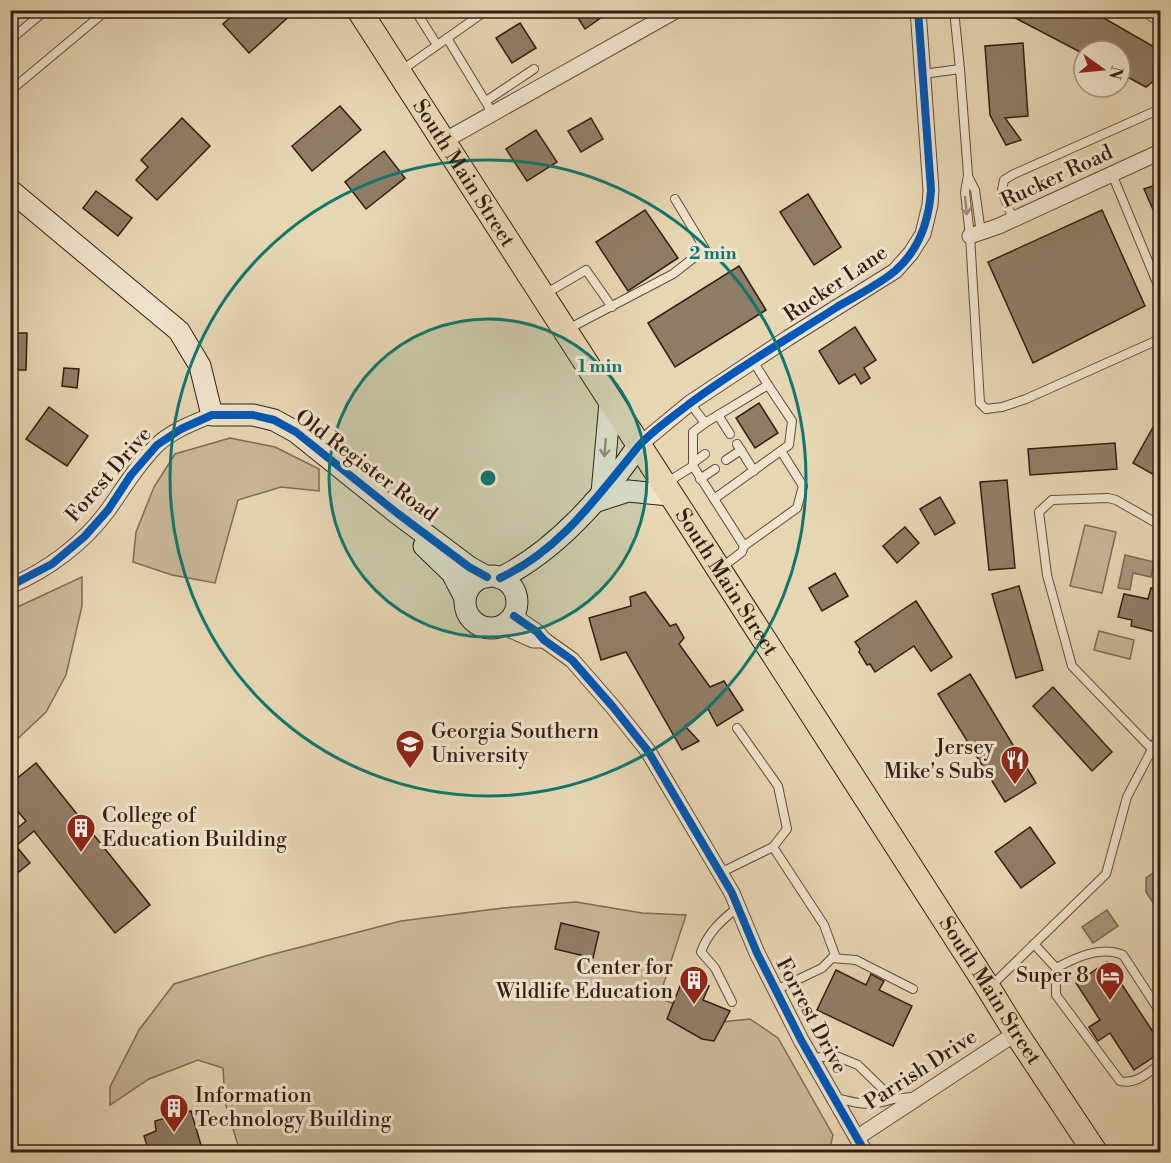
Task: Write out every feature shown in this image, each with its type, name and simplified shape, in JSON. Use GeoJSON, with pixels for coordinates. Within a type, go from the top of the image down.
{"type":"FeatureCollection","features":[{"type":"Feature","properties":{"kind":"main road","name":"South Main Street"},"geometry":{"type":"LineString","coordinates":[[365,15],[398,73],[543,295],[665,490],[719,569],[989,988],[1012,1036],[1095,1152]]}},
{"type":"Feature","properties":{"kind":"street"},"geometry":{"type":"LineString","coordinates":[[442,142],[489,107],[677,10]]}},
{"type":"Feature","properties":{"kind":"street","name":"Rucker Lane"},"geometry":{"type":"LineString","coordinates":[[638,447],[690,404],[895,271],[911,253],[923,234],[931,190],[918,10]]}},
{"type":"Feature","properties":{"kind":"street","name":"Rucker Road"},"geometry":{"type":"LineString","coordinates":[[975,235],[1161,152]]}},
{"type":"Feature","properties":{"kind":"street"},"geometry":{"type":"LineString","coordinates":[[10,190],[179,331],[200,366],[212,415]]}},
{"type":"Feature","properties":{"kind":"street"},"geometry":{"type":"LineString","coordinates":[[598,498],[610,402]]}},
{"type":"Feature","properties":{"kind":"street","name":"Old Register Road"},"geometry":{"type":"LineString","coordinates":[[212,415],[254,415],[274,420],[296,432],[469,567],[508,582],[517,597],[511,616],[488,629],[475,623],[467,612],[465,598],[452,573],[434,557],[397,513]]}},
{"type":"Feature","properties":{"kind":"street","name":"Forest Drive"},"geometry":{"type":"LineString","coordinates":[[10,586],[52,564],[84,537],[108,510],[130,475],[157,445],[181,429],[212,415]]}},
{"type":"Feature","properties":{"kind":"street"},"geometry":{"type":"LineString","coordinates":[[511,616],[522,588],[549,548],[598,498],[638,447]]}},
{"type":"Feature","properties":{"kind":"street"},"geometry":{"type":"LineString","coordinates":[[598,498],[628,491],[665,490]]}},
{"type":"Feature","properties":{"kind":"street"},"geometry":{"type":"LineString","coordinates":[[465,598],[474,583],[517,570],[549,548]]}},
{"type":"Feature","properties":{"kind":"street","name":"Forrest Drive"},"geometry":{"type":"LineString","coordinates":[[511,616],[533,640],[544,640],[572,660],[648,751],[732,893],[776,990],[811,1058],[866,1152]]}},
{"type":"Feature","properties":{"kind":"street","name":"Parrish Drive"},"geometry":{"type":"LineString","coordinates":[[858,1137],[1012,1036]]}},
{"type":"Feature","properties":{"kind":"lane"},"geometry":{"type":"LineString","coordinates":[[10,40],[46,10]]}},
{"type":"Feature","properties":{"kind":"lane"},"geometry":{"type":"LineString","coordinates":[[10,91],[107,10]]}},
{"type":"Feature","properties":{"kind":"lane"},"geometry":{"type":"LineString","coordinates":[[398,73],[487,10]]}},
{"type":"Feature","properties":{"kind":"lane"},"geometry":{"type":"LineString","coordinates":[[954,10],[968,175],[965,192],[975,235],[980,403],[986,409],[1002,407],[1026,399],[1161,339]]}},
{"type":"Feature","properties":{"kind":"lane"},"geometry":{"type":"LineString","coordinates":[[1141,10],[1161,22]]}},
{"type":"Feature","properties":{"kind":"lane"},"geometry":{"type":"LineString","coordinates":[[417,11],[437,45]]}},
{"type":"Feature","properties":{"kind":"lane"},"geometry":{"type":"LineString","coordinates":[[447,38],[489,107],[534,69]]}},
{"type":"Feature","properties":{"kind":"lane"},"geometry":{"type":"LineString","coordinates":[[923,74],[960,69]]}},
{"type":"Feature","properties":{"kind":"lane"},"geometry":{"type":"LineString","coordinates":[[1013,220],[1002,190],[1004,180],[1161,110]]}},
{"type":"Feature","properties":{"kind":"lane"},"geometry":{"type":"LineString","coordinates":[[1112,174],[1161,290]]}},
{"type":"Feature","properties":{"kind":"lane"},"geometry":{"type":"LineString","coordinates":[[565,331],[673,274],[705,249],[675,199]]}},
{"type":"Feature","properties":{"kind":"lane"},"geometry":{"type":"LineString","coordinates":[[543,295],[586,270],[612,307]]}},
{"type":"Feature","properties":{"kind":"lane"},"geometry":{"type":"LineString","coordinates":[[714,500],[789,445],[792,421],[753,361]]}},
{"type":"Feature","properties":{"kind":"lane"},"geometry":{"type":"LineString","coordinates":[[744,546],[693,465],[693,432],[768,385]]}},
{"type":"Feature","properties":{"kind":"lane"},"geometry":{"type":"LineString","coordinates":[[690,404],[705,423]]}},
{"type":"Feature","properties":{"kind":"lane"},"geometry":{"type":"LineString","coordinates":[[718,415],[730,434]]}},
{"type":"Feature","properties":{"kind":"lane"},"geometry":{"type":"LineString","coordinates":[[726,460],[739,447],[754,471]]}},
{"type":"Feature","properties":{"kind":"lane"},"geometry":{"type":"LineString","coordinates":[[719,569],[742,552],[744,546],[797,508],[803,486],[781,451]]}},
{"type":"Feature","properties":{"kind":"lane"},"geometry":{"type":"LineString","coordinates":[[665,490],[705,454]]}},
{"type":"Feature","properties":{"kind":"lane"},"geometry":{"type":"LineString","coordinates":[[700,479],[715,469]]}},
{"type":"Feature","properties":{"kind":"lane"},"geometry":{"type":"LineString","coordinates":[[1152,749],[1072,666],[1047,575],[1039,512],[1052,500],[1108,498],[1160,524]]}},
{"type":"Feature","properties":{"kind":"lane"},"geometry":{"type":"LineString","coordinates":[[720,873],[773,847],[787,829],[778,786],[737,728]]}},
{"type":"Feature","properties":{"kind":"lane"},"geometry":{"type":"LineString","coordinates":[[989,988],[1106,874],[1126,797],[1161,734]]}},
{"type":"Feature","properties":{"kind":"lane"},"geometry":{"type":"LineString","coordinates":[[773,847],[824,925],[835,955],[822,968],[776,990]]}},
{"type":"Feature","properties":{"kind":"lane"},"geometry":{"type":"LineString","coordinates":[[732,1002],[715,968],[701,952],[706,940],[722,920],[738,907]]}},
{"type":"Feature","properties":{"kind":"lane"},"geometry":{"type":"LineString","coordinates":[[1034,944],[1056,968],[1056,995],[1120,1081],[1128,1083],[1135,1081],[1161,1064]]}},
{"type":"Feature","properties":{"kind":"lane"},"geometry":{"type":"LineString","coordinates":[[1056,968],[1080,956],[1115,951],[1123,955],[1161,1012]]}},
{"type":"Feature","properties":{"kind":"lane"},"geometry":{"type":"LineString","coordinates":[[832,958],[856,960],[913,989]]}},
{"type":"Feature","properties":{"kind":"lane"},"geometry":{"type":"LineString","coordinates":[[811,1058],[836,1056],[858,1065],[893,1099]]}},
{"type":"Feature","properties":{"kind":"lane"},"geometry":{"type":"LineString","coordinates":[[835,1098],[863,1105],[919,1096]]}},
{"type":"Feature","properties":{"kind":"shaded area"},"geometry":{"type":"Polygon","coordinates":[[[230,438],[275,447],[319,469],[319,491],[281,487],[238,500],[215,583],[172,575],[133,562],[136,532],[154,487],[175,454],[230,438]]]}},
{"type":"Feature","properties":{"kind":"shaded area"},"geometry":{"type":"Polygon","coordinates":[[[1085,525],[1116,532],[1102,593],[1070,586],[1085,525]]]}},
{"type":"Feature","properties":{"kind":"shaded area"},"geometry":{"type":"Polygon","coordinates":[[[1125,555],[1154,562],[1151,577],[1133,573],[1130,590],[1118,588],[1125,555]]]}},
{"type":"Feature","properties":{"kind":"shaded area"},"geometry":{"type":"Polygon","coordinates":[[[82,577],[82,606],[66,675],[46,712],[11,745],[11,610],[82,577]]]}},
{"type":"Feature","properties":{"kind":"shaded area"},"geometry":{"type":"Polygon","coordinates":[[[1099,631],[1134,640],[1130,659],[1094,650],[1099,631]]]}},
{"type":"Feature","properties":{"kind":"shaded area"},"geometry":{"type":"Polygon","coordinates":[[[1159,869],[1160,913],[1146,892],[1146,878],[1159,869]]]}},
{"type":"Feature","properties":{"kind":"shaded area"},"geometry":{"type":"Polygon","coordinates":[[[576,902],[642,913],[686,915],[659,998],[721,1022],[750,1019],[778,1038],[833,1135],[829,1152],[240,1152],[225,1102],[223,1068],[198,1060],[149,1079],[110,1105],[110,1087],[139,1030],[174,984],[266,956],[401,921],[503,908],[576,902]]]}},
{"type":"Feature","properties":{"kind":"shaded area"},"geometry":{"type":"Polygon","coordinates":[[[1107,910],[1118,926],[1093,943],[1082,927],[1107,910]]]}},
{"type":"Feature","properties":{"kind":"building"},"geometry":{"type":"Polygon","coordinates":[[[238,10],[296,10],[249,53],[223,24],[238,10]]]}},
{"type":"Feature","properties":{"kind":"building"},"geometry":{"type":"Polygon","coordinates":[[[573,10],[612,10],[585,29],[573,10]]]}},
{"type":"Feature","properties":{"kind":"building"},"geometry":{"type":"Polygon","coordinates":[[[1000,10],[1090,10],[1161,51],[1161,75],[1146,87],[1132,79],[1132,39],[1072,39],[1072,48],[1000,10]]]}},
{"type":"Feature","properties":{"kind":"building"},"geometry":{"type":"Polygon","coordinates":[[[520,23],[536,48],[512,63],[496,38],[520,23]]]}},
{"type":"Feature","properties":{"kind":"building"},"geometry":{"type":"Polygon","coordinates":[[[1023,43],[1028,116],[1005,118],[1021,140],[1006,145],[990,115],[985,46],[1023,43]]]}},
{"type":"Feature","properties":{"kind":"building"},"geometry":{"type":"Polygon","coordinates":[[[340,106],[361,130],[312,171],[292,146],[340,106]]]}},
{"type":"Feature","properties":{"kind":"building"},"geometry":{"type":"Polygon","coordinates":[[[182,118],[210,146],[157,200],[136,180],[148,167],[141,160],[182,118]]]}},
{"type":"Feature","properties":{"kind":"building"},"geometry":{"type":"Polygon","coordinates":[[[591,118],[603,139],[581,152],[568,131],[591,118]]]}},
{"type":"Feature","properties":{"kind":"building"},"geometry":{"type":"Polygon","coordinates":[[[536,130],[557,162],[527,181],[506,149],[536,130]]]}},
{"type":"Feature","properties":{"kind":"building"},"geometry":{"type":"Polygon","coordinates":[[[384,151],[405,178],[366,209],[345,182],[384,151]]]}},
{"type":"Feature","properties":{"kind":"building"},"geometry":{"type":"Polygon","coordinates":[[[1161,183],[1161,228],[1144,189],[1161,183]]]}},
{"type":"Feature","properties":{"kind":"building"},"geometry":{"type":"Polygon","coordinates":[[[96,191],[132,218],[118,236],[83,208],[96,191]]]}},
{"type":"Feature","properties":{"kind":"building"},"geometry":{"type":"Polygon","coordinates":[[[808,194],[841,247],[814,265],[780,212],[808,194]]]}},
{"type":"Feature","properties":{"kind":"building"},"geometry":{"type":"Polygon","coordinates":[[[645,210],[678,258],[628,291],[596,242],[645,210]]]}},
{"type":"Feature","properties":{"kind":"building"},"geometry":{"type":"Polygon","coordinates":[[[1102,210],[1145,306],[1033,363],[988,262],[1102,210]]]}},
{"type":"Feature","properties":{"kind":"building"},"geometry":{"type":"Polygon","coordinates":[[[739,266],[766,310],[675,367],[648,323],[739,266]]]}},
{"type":"Feature","properties":{"kind":"building"},"geometry":{"type":"Polygon","coordinates":[[[855,327],[876,360],[864,368],[870,378],[861,384],[855,374],[839,384],[819,351],[855,327]]]}},
{"type":"Feature","properties":{"kind":"building"},"geometry":{"type":"Polygon","coordinates":[[[10,333],[27,333],[26,370],[10,370],[10,333]]]}},
{"type":"Feature","properties":{"kind":"building"},"geometry":{"type":"Polygon","coordinates":[[[64,368],[79,369],[77,388],[62,386],[64,368]]]}},
{"type":"Feature","properties":{"kind":"building"},"geometry":{"type":"Polygon","coordinates":[[[759,403],[778,433],[755,448],[736,418],[759,403]]]}},
{"type":"Feature","properties":{"kind":"building"},"geometry":{"type":"Polygon","coordinates":[[[49,407],[88,436],[67,466],[26,439],[49,407]]]}},
{"type":"Feature","properties":{"kind":"building"},"geometry":{"type":"Polygon","coordinates":[[[1161,413],[1161,468],[1156,476],[1133,463],[1161,413]]]}},
{"type":"Feature","properties":{"kind":"building"},"geometry":{"type":"Polygon","coordinates":[[[1115,443],[1117,469],[1030,475],[1028,449],[1115,443]]]}},
{"type":"Feature","properties":{"kind":"building"},"geometry":{"type":"Polygon","coordinates":[[[1007,480],[1015,568],[989,570],[980,482],[1007,480]]]}},
{"type":"Feature","properties":{"kind":"building"},"geometry":{"type":"Polygon","coordinates":[[[940,497],[955,523],[935,535],[920,509],[940,497]]]}},
{"type":"Feature","properties":{"kind":"building"},"geometry":{"type":"Polygon","coordinates":[[[905,527],[919,543],[897,563],[883,546],[905,527]]]}},
{"type":"Feature","properties":{"kind":"building"},"geometry":{"type":"Polygon","coordinates":[[[835,573],[848,596],[822,611],[809,588],[835,573]]]}},
{"type":"Feature","properties":{"kind":"building"},"geometry":{"type":"Polygon","coordinates":[[[1019,586],[1043,670],[1016,678],[992,594],[1019,586]]]}},
{"type":"Feature","properties":{"kind":"building"},"geometry":{"type":"Polygon","coordinates":[[[1151,588],[1161,591],[1161,628],[1157,627],[1156,632],[1131,626],[1132,620],[1118,617],[1124,594],[1148,599],[1151,588]]]}},
{"type":"Feature","properties":{"kind":"building"},"geometry":{"type":"Polygon","coordinates":[[[645,592],[670,626],[676,624],[684,638],[679,644],[710,687],[724,681],[743,710],[717,726],[708,709],[685,726],[699,741],[682,750],[626,652],[601,660],[589,618],[631,606],[630,597],[645,592]]]}},
{"type":"Feature","properties":{"kind":"building"},"geometry":{"type":"Polygon","coordinates":[[[916,601],[952,657],[931,671],[914,646],[875,672],[870,664],[867,665],[855,642],[916,601]]]}},
{"type":"Feature","properties":{"kind":"building"},"geometry":{"type":"Polygon","coordinates":[[[970,674],[1036,783],[1005,802],[938,694],[970,674]]]}},
{"type":"Feature","properties":{"kind":"building"},"geometry":{"type":"Polygon","coordinates":[[[1053,687],[1112,752],[1092,771],[1033,706],[1053,687]]]}},
{"type":"Feature","properties":{"kind":"building","name":"College of Education Building"},"geometry":{"type":"Polygon","coordinates":[[[36,763],[150,905],[115,933],[34,831],[16,846],[30,863],[10,879],[10,834],[26,821],[10,802],[10,784],[36,763]]]}},
{"type":"Feature","properties":{"kind":"building"},"geometry":{"type":"Polygon","coordinates":[[[1030,827],[1055,863],[1021,888],[995,852],[1030,827]]]}},
{"type":"Feature","properties":{"kind":"building"},"geometry":{"type":"Polygon","coordinates":[[[561,923],[599,932],[593,958],[555,949],[561,923]]]}},
{"type":"Feature","properties":{"kind":"building","name":"Super 8"},"geometry":{"type":"Polygon","coordinates":[[[1107,962],[1161,1044],[1161,1052],[1134,1070],[1110,1033],[1098,1041],[1096,1038],[1089,1027],[1100,1020],[1076,983],[1107,962]]]}},
{"type":"Feature","properties":{"kind":"building"},"geometry":{"type":"Polygon","coordinates":[[[836,970],[866,985],[871,974],[884,981],[879,990],[912,1006],[893,1046],[817,1010],[836,970]]]}},
{"type":"Feature","properties":{"kind":"building","name":"Center for Wildlife Education"},"geometry":{"type":"Polygon","coordinates":[[[684,976],[709,986],[703,1000],[730,1011],[714,1041],[702,1039],[667,1019],[684,976]]]}},
{"type":"Feature","properties":{"kind":"building","name":"Information Technology Building"},"geometry":{"type":"Polygon","coordinates":[[[191,1111],[203,1152],[149,1152],[144,1136],[156,1131],[155,1121],[191,1111]]]}},
{"type":"Feature","properties":{"kind":"cycle path"},"geometry":{"type":"LineString","coordinates":[[500,578],[521,567],[559,538],[592,504],[642,443],[662,425],[706,391],[881,281],[895,271],[910,254],[925,224],[931,190],[918,10]]}},
{"type":"Feature","properties":{"kind":"cycle path"},"geometry":{"type":"LineString","coordinates":[[10,586],[52,564],[84,537],[108,510],[131,475],[157,445],[181,429],[212,415],[253,415],[274,420],[296,432],[397,513],[469,567],[487,577]]}},
{"type":"Feature","properties":{"kind":"cycle path"},"geometry":{"type":"LineString","coordinates":[[514,616],[572,660],[648,751],[732,893],[757,953],[801,1040],[865,1152]]}},
{"type":"Feature","properties":{"kind":"place","name":"Georgia Southern University"},"geometry":{"type":"Point","coordinates":[410,770]}},
{"type":"Feature","properties":{"kind":"place","name":"Jersey Mike's Subs"},"geometry":{"type":"Point","coordinates":[1015,786]}},
{"type":"Feature","properties":{"kind":"place","name":"College of Education Building"},"geometry":{"type":"Point","coordinates":[81,854]}},
{"type":"Feature","properties":{"kind":"place","name":"Super 8"},"geometry":{"type":"Point","coordinates":[1110,1002]}},
{"type":"Feature","properties":{"kind":"place","name":"Center for Wildlife Education"},"geometry":{"type":"Point","coordinates":[694,1006]}},
{"type":"Feature","properties":{"kind":"place","name":"Information Technology Building"},"geometry":{"type":"Point","coordinates":[174,1134]}}]}
